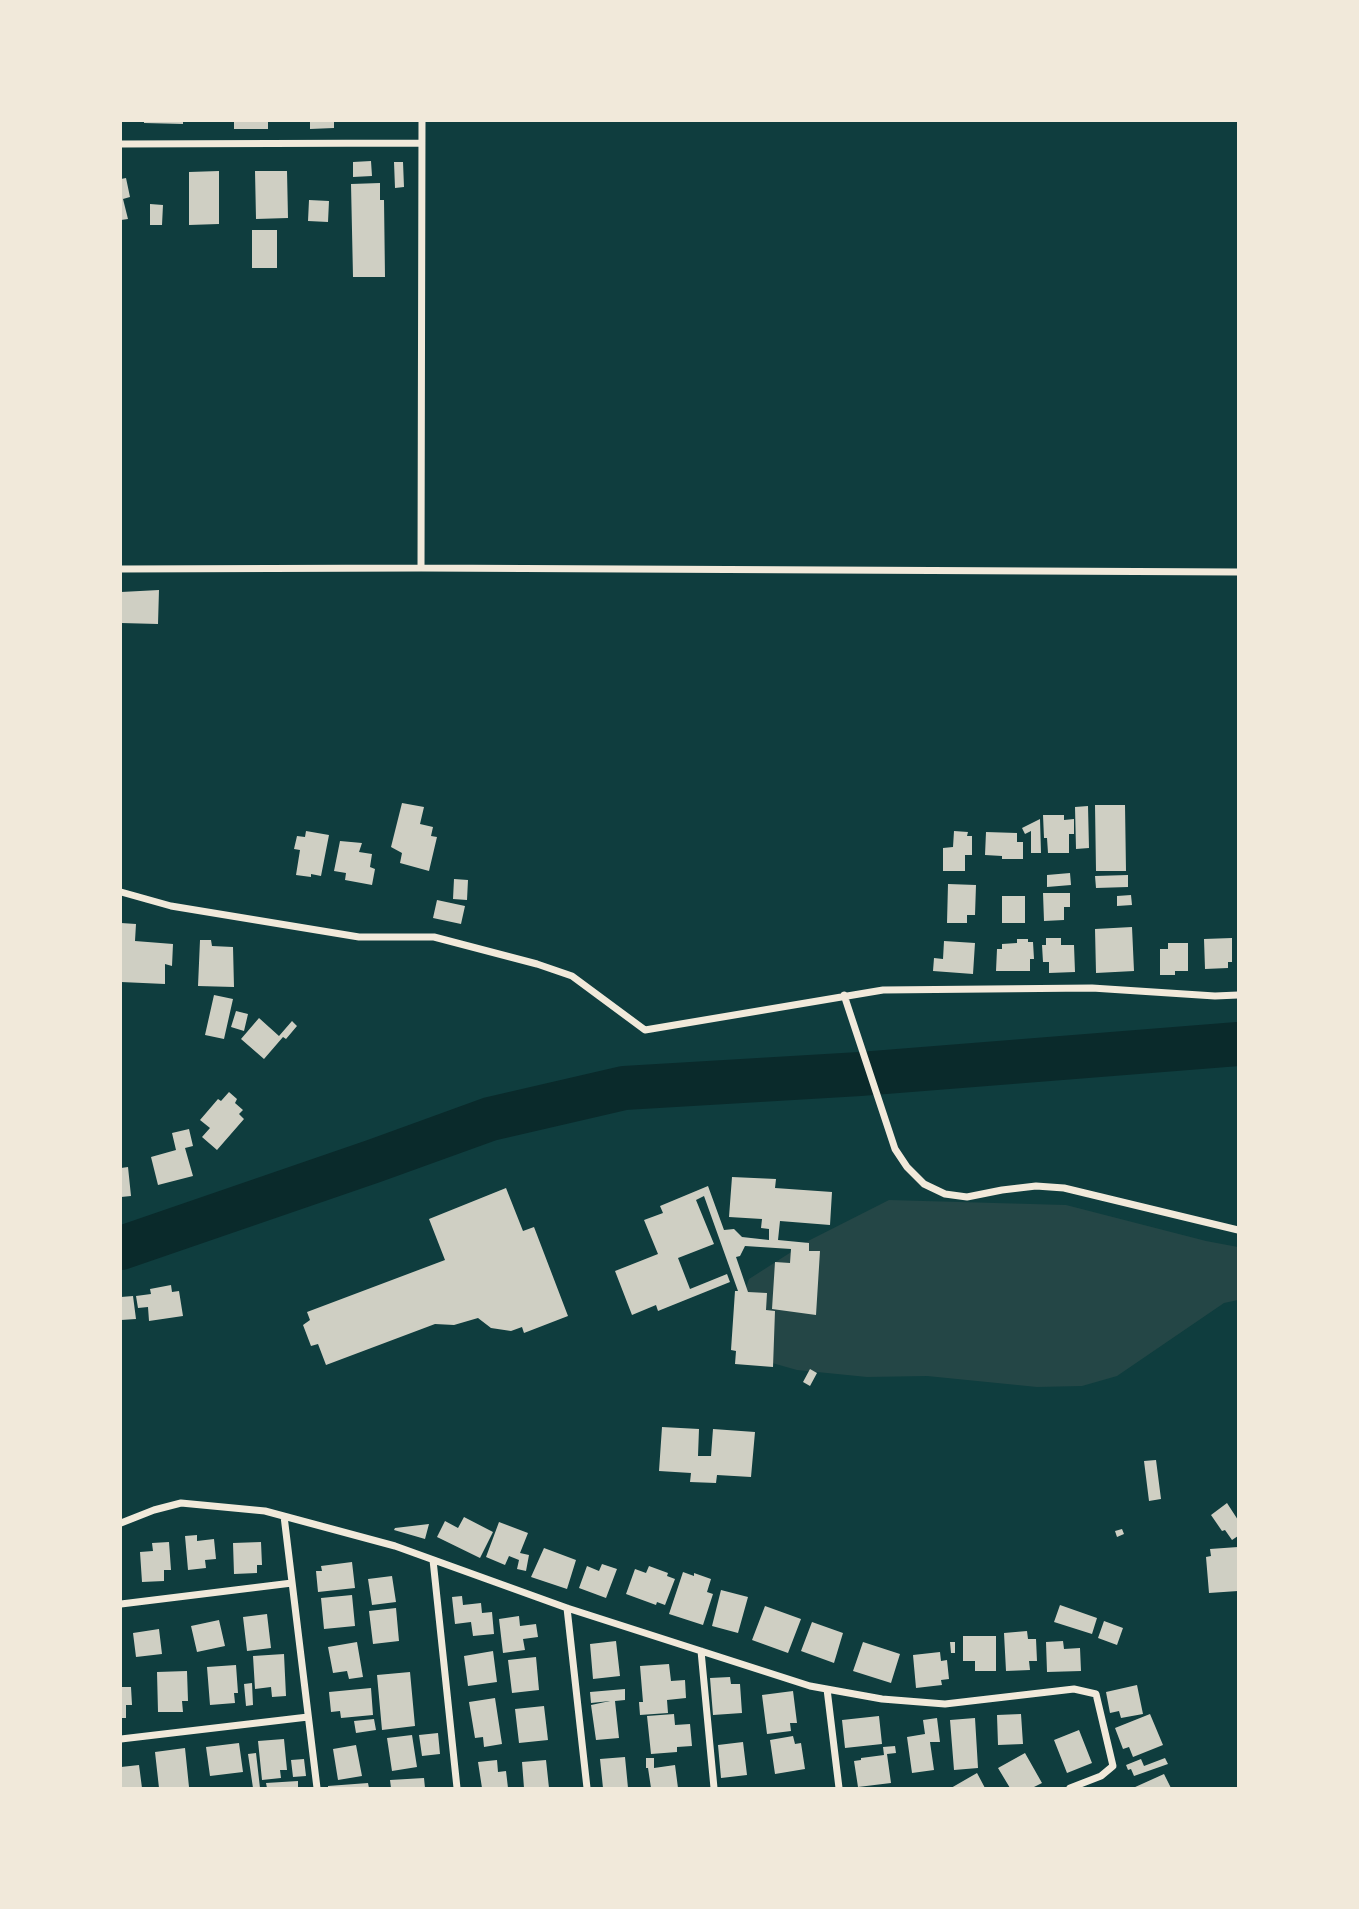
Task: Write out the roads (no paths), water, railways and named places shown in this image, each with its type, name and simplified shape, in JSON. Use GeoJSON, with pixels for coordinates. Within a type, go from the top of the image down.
{"type":"FeatureCollection","features":[{"type":"Feature","properties":{"kind":"street"},"geometry":{"type":"LineString","coordinates":[[421,568],[422,121]]}},
{"type":"Feature","properties":{"kind":"street"},"geometry":{"type":"LineString","coordinates":[[121,144],[422,143]]}},
{"type":"Feature","properties":{"kind":"street"},"geometry":{"type":"LineString","coordinates":[[121,569],[1238,572]]}},
{"type":"Feature","properties":{"kind":"street"},"geometry":{"type":"LineString","coordinates":[[121,892],[171,906],[359,937],[435,937],[572,976],[645,1030],[883,989],[1092,988],[1215,996],[1238,995]]}},
{"type":"Feature","properties":{"kind":"street"},"geometry":{"type":"LineString","coordinates":[[844,995],[895,1149],[924,1184],[945,1194],[967,1197],[1036,1186],[1064,1188],[1238,1230]]}},
{"type":"Feature","properties":{"kind":"street"},"geometry":{"type":"LineString","coordinates":[[121,1523],[181,1503],[265,1511],[395,1546],[567,1608],[810,1686],[882,1699],[945,1704],[1073,1689],[1096,1694],[1113,1766],[1101,1776],[1070,1788]]}},
{"type":"Feature","properties":{"kind":"street"},"geometry":{"type":"LineString","coordinates":[[284,1516],[317,1788]]}},
{"type":"Feature","properties":{"kind":"street"},"geometry":{"type":"LineString","coordinates":[[433,1560],[457,1788]]}},
{"type":"Feature","properties":{"kind":"street"},"geometry":{"type":"LineString","coordinates":[[121,1604],[292,1583]]}},
{"type":"Feature","properties":{"kind":"street"},"geometry":{"type":"LineString","coordinates":[[567,1608],[587,1788]]}},
{"type":"Feature","properties":{"kind":"street"},"geometry":{"type":"LineString","coordinates":[[701,1651],[714,1788]]}},
{"type":"Feature","properties":{"kind":"street"},"geometry":{"type":"LineString","coordinates":[[827,1689],[839,1788]]}},
{"type":"Feature","properties":{"kind":"street"},"geometry":{"type":"LineString","coordinates":[[121,1739],[308,1717]]}},
{"type":"Feature","properties":{"kind":"waterway"},"geometry":{"type":"LineString","coordinates":[[121,1248],[490,1119],[624,1088],[860,1074],[1238,1044]]}}]}
